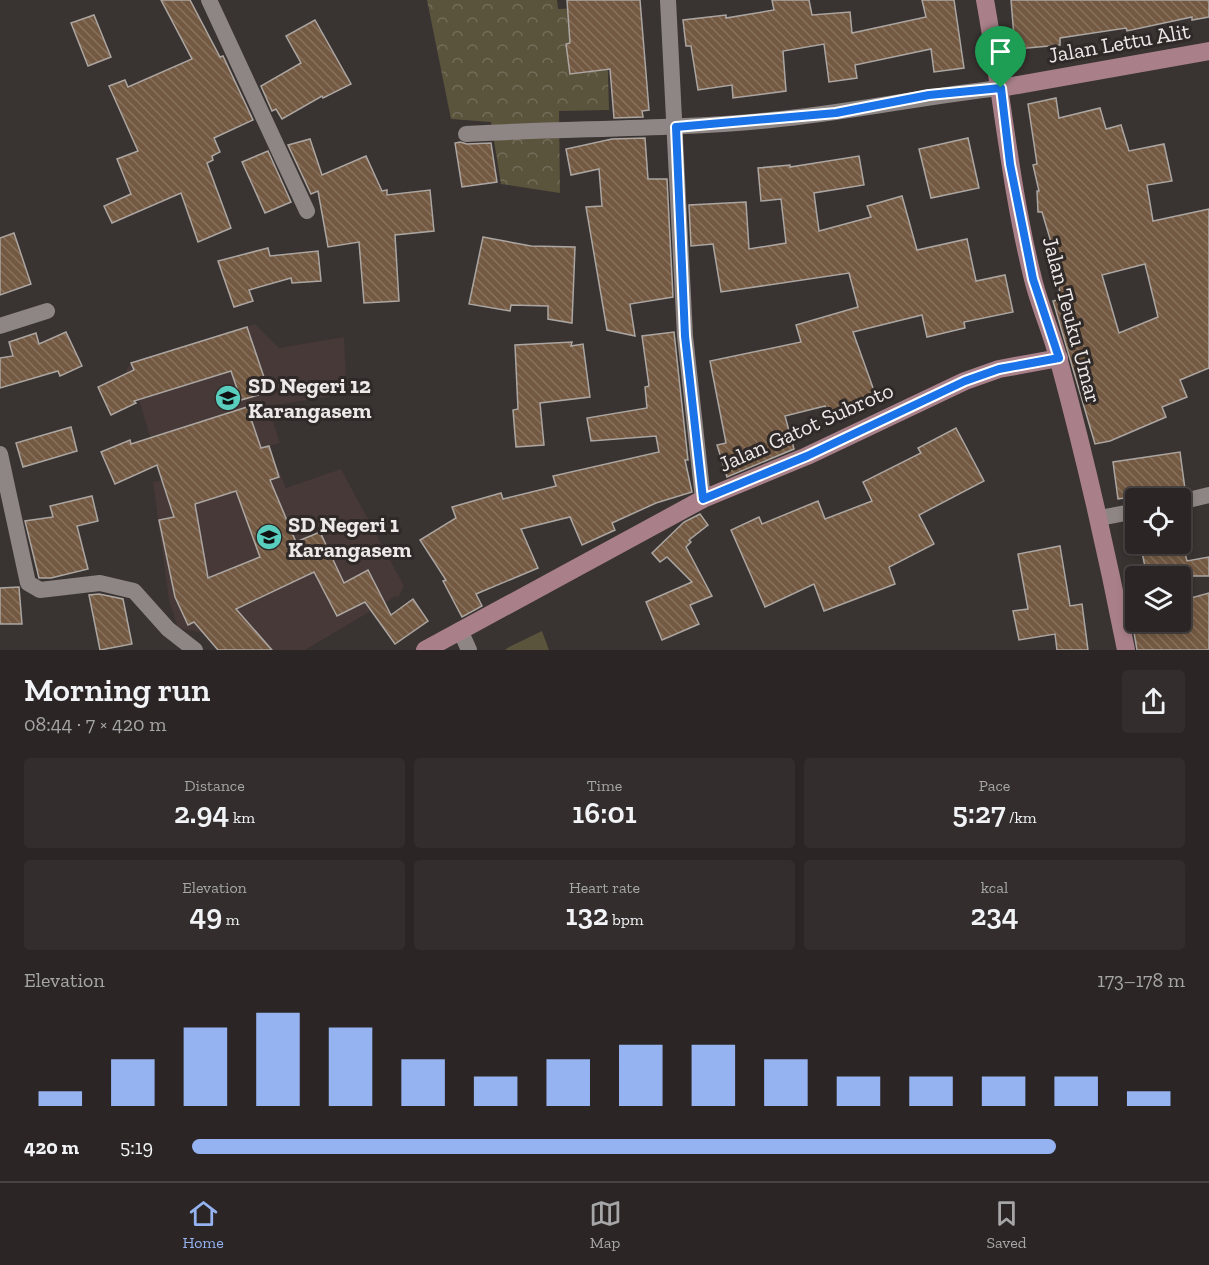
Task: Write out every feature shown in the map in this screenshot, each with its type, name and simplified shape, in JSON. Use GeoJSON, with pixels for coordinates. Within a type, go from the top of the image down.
{"type":"FeatureCollection","features":[{"type":"Feature","properties":{"kind":"street"},"geometry":{"type":"LineString","coordinates":[[209,0],[307,211]]}},
{"type":"Feature","properties":{"kind":"street"},"geometry":{"type":"LineString","coordinates":[[668,0],[685,336],[703,499]]}},
{"type":"Feature","properties":{"kind":"street","name":"Jalan Teuku Umar"},"geometry":{"type":"LineString","coordinates":[[985,0],[1001,88],[1010,164],[1033,279],[1059,358],[1100,518],[1126,650]]}},
{"type":"Feature","properties":{"kind":"street","name":"Jalan Lettu Alit"},"geometry":{"type":"LineString","coordinates":[[1001,88],[1209,51]]}},
{"type":"Feature","properties":{"kind":"street"},"geometry":{"type":"LineString","coordinates":[[466,134],[676,127],[825,114],[929,95],[1001,88]]}},
{"type":"Feature","properties":{"kind":"street"},"geometry":{"type":"LineString","coordinates":[[0,326],[47,311]]}},
{"type":"Feature","properties":{"kind":"street","name":"Jalan Gatot Subroto"},"geometry":{"type":"LineString","coordinates":[[425,650],[703,499],[807,456],[965,381],[999,369],[1059,358]]}},
{"type":"Feature","properties":{"kind":"street"},"geometry":{"type":"LineString","coordinates":[[0,454],[28,583],[40,590],[100,583],[134,591],[168,629],[195,650]]}},
{"type":"Feature","properties":{"kind":"street"},"geometry":{"type":"LineString","coordinates":[[1191,499],[1209,495]]}},
{"type":"Feature","properties":{"kind":"street"},"geometry":{"type":"LineString","coordinates":[[1100,518],[1125,513]]}},
{"type":"Feature","properties":{"kind":"street"},"geometry":{"type":"LineString","coordinates":[[460,630],[469,650]]}},
{"type":"Feature","properties":{"kind":"shaded area","name":"SD Negeri 1 Karangasem"},"geometry":{"type":"Polygon","coordinates":[[[255,324],[279,348],[344,337],[347,394],[268,406],[280,443],[269,446],[286,488],[341,469],[404,586],[398,598],[396,596],[305,650],[218,650],[204,633],[178,628],[169,600],[153,482],[162,480],[160,470],[140,403],[126,371],[131,363],[255,324]]]}},
{"type":"Feature","properties":{"kind":"green space"},"geometry":{"type":"Polygon","coordinates":[[[427,0],[557,0],[558,9],[606,7],[609,110],[559,111],[560,193],[501,184],[491,122],[451,119],[427,0]]]}},
{"type":"Feature","properties":{"kind":"green space"},"geometry":{"type":"Polygon","coordinates":[[[542,631],[549,650],[505,650],[509,647],[542,631]]]}},
{"type":"Feature","properties":{"kind":"building"},"geometry":{"type":"Polygon","coordinates":[[[161,0],[190,0],[220,57],[223,56],[253,120],[214,138],[220,152],[212,156],[213,160],[207,163],[231,228],[198,242],[181,193],[112,223],[104,206],[131,194],[117,159],[138,151],[109,86],[125,80],[128,87],[192,59],[161,0]]]}},
{"type":"Feature","properties":{"kind":"building"},"geometry":{"type":"Polygon","coordinates":[[[567,0],[640,0],[649,110],[642,111],[643,117],[614,118],[610,69],[570,74],[566,44],[570,43],[567,0]]]}},
{"type":"Feature","properties":{"kind":"building"},"geometry":{"type":"Polygon","coordinates":[[[772,0],[809,0],[812,15],[850,12],[852,33],[926,17],[922,0],[954,0],[964,68],[934,72],[931,49],[855,65],[857,78],[829,82],[824,44],[783,51],[786,91],[733,98],[732,85],[698,90],[691,46],[686,46],[683,20],[726,15],[726,18],[774,10],[772,0]]]}},
{"type":"Feature","properties":{"kind":"building"},"geometry":{"type":"Polygon","coordinates":[[[1011,0],[1209,0],[1209,17],[1192,20],[1192,17],[1127,31],[1126,28],[1060,38],[1060,45],[1015,49],[1011,0]]]}},
{"type":"Feature","properties":{"kind":"building"},"geometry":{"type":"Polygon","coordinates":[[[94,15],[111,57],[88,66],[71,23],[94,15]]]}},
{"type":"Feature","properties":{"kind":"building"},"geometry":{"type":"Polygon","coordinates":[[[315,20],[351,84],[323,98],[322,96],[282,119],[276,109],[272,111],[261,86],[301,63],[286,36],[315,20]]]}},
{"type":"Feature","properties":{"kind":"building"},"geometry":{"type":"Polygon","coordinates":[[[1056,98],[1059,118],[1100,108],[1106,129],[1121,125],[1129,151],[1164,144],[1172,181],[1147,185],[1153,221],[1209,209],[1209,368],[1180,380],[1187,397],[1162,407],[1166,417],[1110,441],[1095,444],[1053,301],[1061,299],[1051,242],[1042,212],[1038,212],[1037,191],[1039,191],[1033,165],[1037,164],[1028,104],[1056,98]],[[1145,264],[1102,275],[1119,333],[1158,317],[1145,264]]]}},
{"type":"Feature","properties":{"kind":"building"},"geometry":{"type":"Polygon","coordinates":[[[645,138],[648,179],[667,179],[673,297],[630,304],[635,336],[607,330],[586,207],[602,206],[599,169],[571,175],[566,149],[612,139],[645,138]]]}},
{"type":"Feature","properties":{"kind":"building"},"geometry":{"type":"Polygon","coordinates":[[[968,138],[979,188],[931,198],[919,149],[968,138]]]}},
{"type":"Feature","properties":{"kind":"building"},"geometry":{"type":"Polygon","coordinates":[[[310,139],[322,175],[366,156],[382,191],[387,190],[387,195],[430,190],[434,231],[395,235],[399,301],[364,303],[359,242],[328,247],[318,191],[311,194],[288,145],[310,139]]]}},
{"type":"Feature","properties":{"kind":"building"},"geometry":{"type":"Polygon","coordinates":[[[455,143],[491,143],[497,182],[462,187],[455,143]]]}},
{"type":"Feature","properties":{"kind":"building"},"geometry":{"type":"Polygon","coordinates":[[[268,151],[291,202],[265,213],[242,162],[268,151]]]}},
{"type":"Feature","properties":{"kind":"building"},"geometry":{"type":"Polygon","coordinates":[[[859,156],[864,185],[814,193],[819,231],[871,217],[867,206],[902,196],[917,250],[967,239],[976,281],[1005,275],[1013,312],[964,322],[965,328],[927,337],[922,315],[853,332],[877,399],[829,417],[825,406],[785,416],[794,449],[727,477],[717,445],[726,443],[710,361],[801,342],[796,325],[858,307],[849,273],[721,292],[713,244],[691,246],[689,205],[746,202],[749,249],[786,243],[781,199],[761,201],[758,168],[790,165],[790,167],[859,156]]]}},
{"type":"Feature","properties":{"kind":"building"},"geometry":{"type":"Polygon","coordinates":[[[14,233],[31,284],[0,295],[0,238],[14,233]]]}},
{"type":"Feature","properties":{"kind":"building"},"geometry":{"type":"Polygon","coordinates":[[[483,237],[531,246],[575,247],[572,323],[548,319],[548,306],[511,305],[510,311],[469,304],[483,237]]]}},
{"type":"Feature","properties":{"kind":"building"},"geometry":{"type":"Polygon","coordinates":[[[268,248],[270,256],[318,251],[321,281],[292,283],[291,278],[249,290],[253,301],[234,307],[218,261],[268,248]]]}},
{"type":"Feature","properties":{"kind":"building"},"geometry":{"type":"Polygon","coordinates":[[[247,327],[269,392],[241,400],[231,371],[134,401],[136,403],[111,415],[98,387],[134,370],[131,363],[247,327]]]}},
{"type":"Feature","properties":{"kind":"building"},"geometry":{"type":"Polygon","coordinates":[[[66,332],[82,366],[60,376],[58,371],[0,388],[0,358],[13,356],[9,342],[36,333],[39,344],[66,332]]]}},
{"type":"Feature","properties":{"kind":"building"},"geometry":{"type":"Polygon","coordinates":[[[674,332],[688,460],[685,460],[692,492],[656,503],[612,523],[615,530],[582,545],[570,517],[521,529],[538,568],[476,594],[482,606],[462,617],[443,581],[446,580],[420,540],[456,518],[452,507],[501,493],[503,499],[556,486],[553,476],[659,452],[656,436],[591,441],[587,418],[647,408],[645,387],[649,386],[642,336],[674,332]]]}},
{"type":"Feature","properties":{"kind":"building"},"geometry":{"type":"Polygon","coordinates":[[[572,342],[571,346],[583,344],[590,397],[540,403],[544,445],[516,447],[513,410],[518,409],[515,345],[572,342]]]}},
{"type":"Feature","properties":{"kind":"building"},"geometry":{"type":"Polygon","coordinates":[[[247,407],[261,448],[269,446],[279,477],[270,480],[296,542],[320,532],[344,583],[368,570],[391,615],[413,599],[428,621],[395,644],[365,602],[337,616],[314,572],[236,609],[272,650],[218,650],[194,622],[188,625],[175,597],[159,520],[174,517],[157,465],[115,484],[101,452],[130,440],[131,444],[247,407]],[[236,491],[195,504],[208,578],[260,557],[236,491]]]}},
{"type":"Feature","properties":{"kind":"building"},"geometry":{"type":"Polygon","coordinates":[[[71,427],[77,451],[23,467],[16,443],[71,427]]]}},
{"type":"Feature","properties":{"kind":"building"},"geometry":{"type":"Polygon","coordinates":[[[956,428],[984,481],[919,515],[934,544],[889,567],[895,584],[824,611],[814,584],[765,607],[731,530],[759,517],[762,524],[818,501],[825,519],[872,501],[863,482],[921,453],[918,448],[956,428]]]}},
{"type":"Feature","properties":{"kind":"building"},"geometry":{"type":"Polygon","coordinates":[[[1180,452],[1185,488],[1125,488],[1125,498],[1118,499],[1113,462],[1180,452]]]}},
{"type":"Feature","properties":{"kind":"building"},"geometry":{"type":"Polygon","coordinates":[[[92,496],[98,521],[77,526],[88,569],[51,578],[39,578],[25,521],[53,517],[50,506],[92,496]]]}},
{"type":"Feature","properties":{"kind":"building"},"geometry":{"type":"Polygon","coordinates":[[[700,514],[708,525],[689,540],[691,542],[686,547],[712,596],[690,605],[699,624],[662,640],[646,602],[692,582],[667,557],[660,562],[652,553],[684,522],[700,514]]]}},
{"type":"Feature","properties":{"kind":"building"},"geometry":{"type":"Polygon","coordinates":[[[1060,546],[1070,606],[1082,604],[1088,650],[1057,650],[1055,634],[1019,640],[1013,611],[1028,609],[1018,554],[1060,546]]]}},
{"type":"Feature","properties":{"kind":"building"},"geometry":{"type":"Polygon","coordinates":[[[1142,554],[1185,554],[1187,561],[1209,557],[1209,576],[1191,576],[1191,566],[1145,566],[1142,554]]]}},
{"type":"Feature","properties":{"kind":"building"},"geometry":{"type":"Polygon","coordinates":[[[19,587],[22,624],[0,624],[0,588],[19,587]]]}},
{"type":"Feature","properties":{"kind":"building"},"geometry":{"type":"Polygon","coordinates":[[[1209,593],[1209,650],[1137,650],[1134,632],[1191,632],[1191,598],[1209,593]]]}},
{"type":"Feature","properties":{"kind":"building"},"geometry":{"type":"Polygon","coordinates":[[[99,594],[123,599],[132,644],[100,650],[89,595],[99,594]]]}},
{"type":"Feature","properties":{"kind":"place","name":"SD Negeri 12 Karangasem"},"geometry":{"type":"Point","coordinates":[228,398]}},
{"type":"Feature","properties":{"kind":"place","name":"SD Negeri 1 Karangasem"},"geometry":{"type":"Point","coordinates":[269,537]}},
{"type":"Feature","properties":{"kind":"route"},"geometry":{"type":"LineString","coordinates":[[1001,88],[1010,164],[1033,279],[1059,358],[999,369],[965,381],[807,456],[703,499],[685,336],[676,127],[836,113],[929,95],[1001,88]]}}]}
